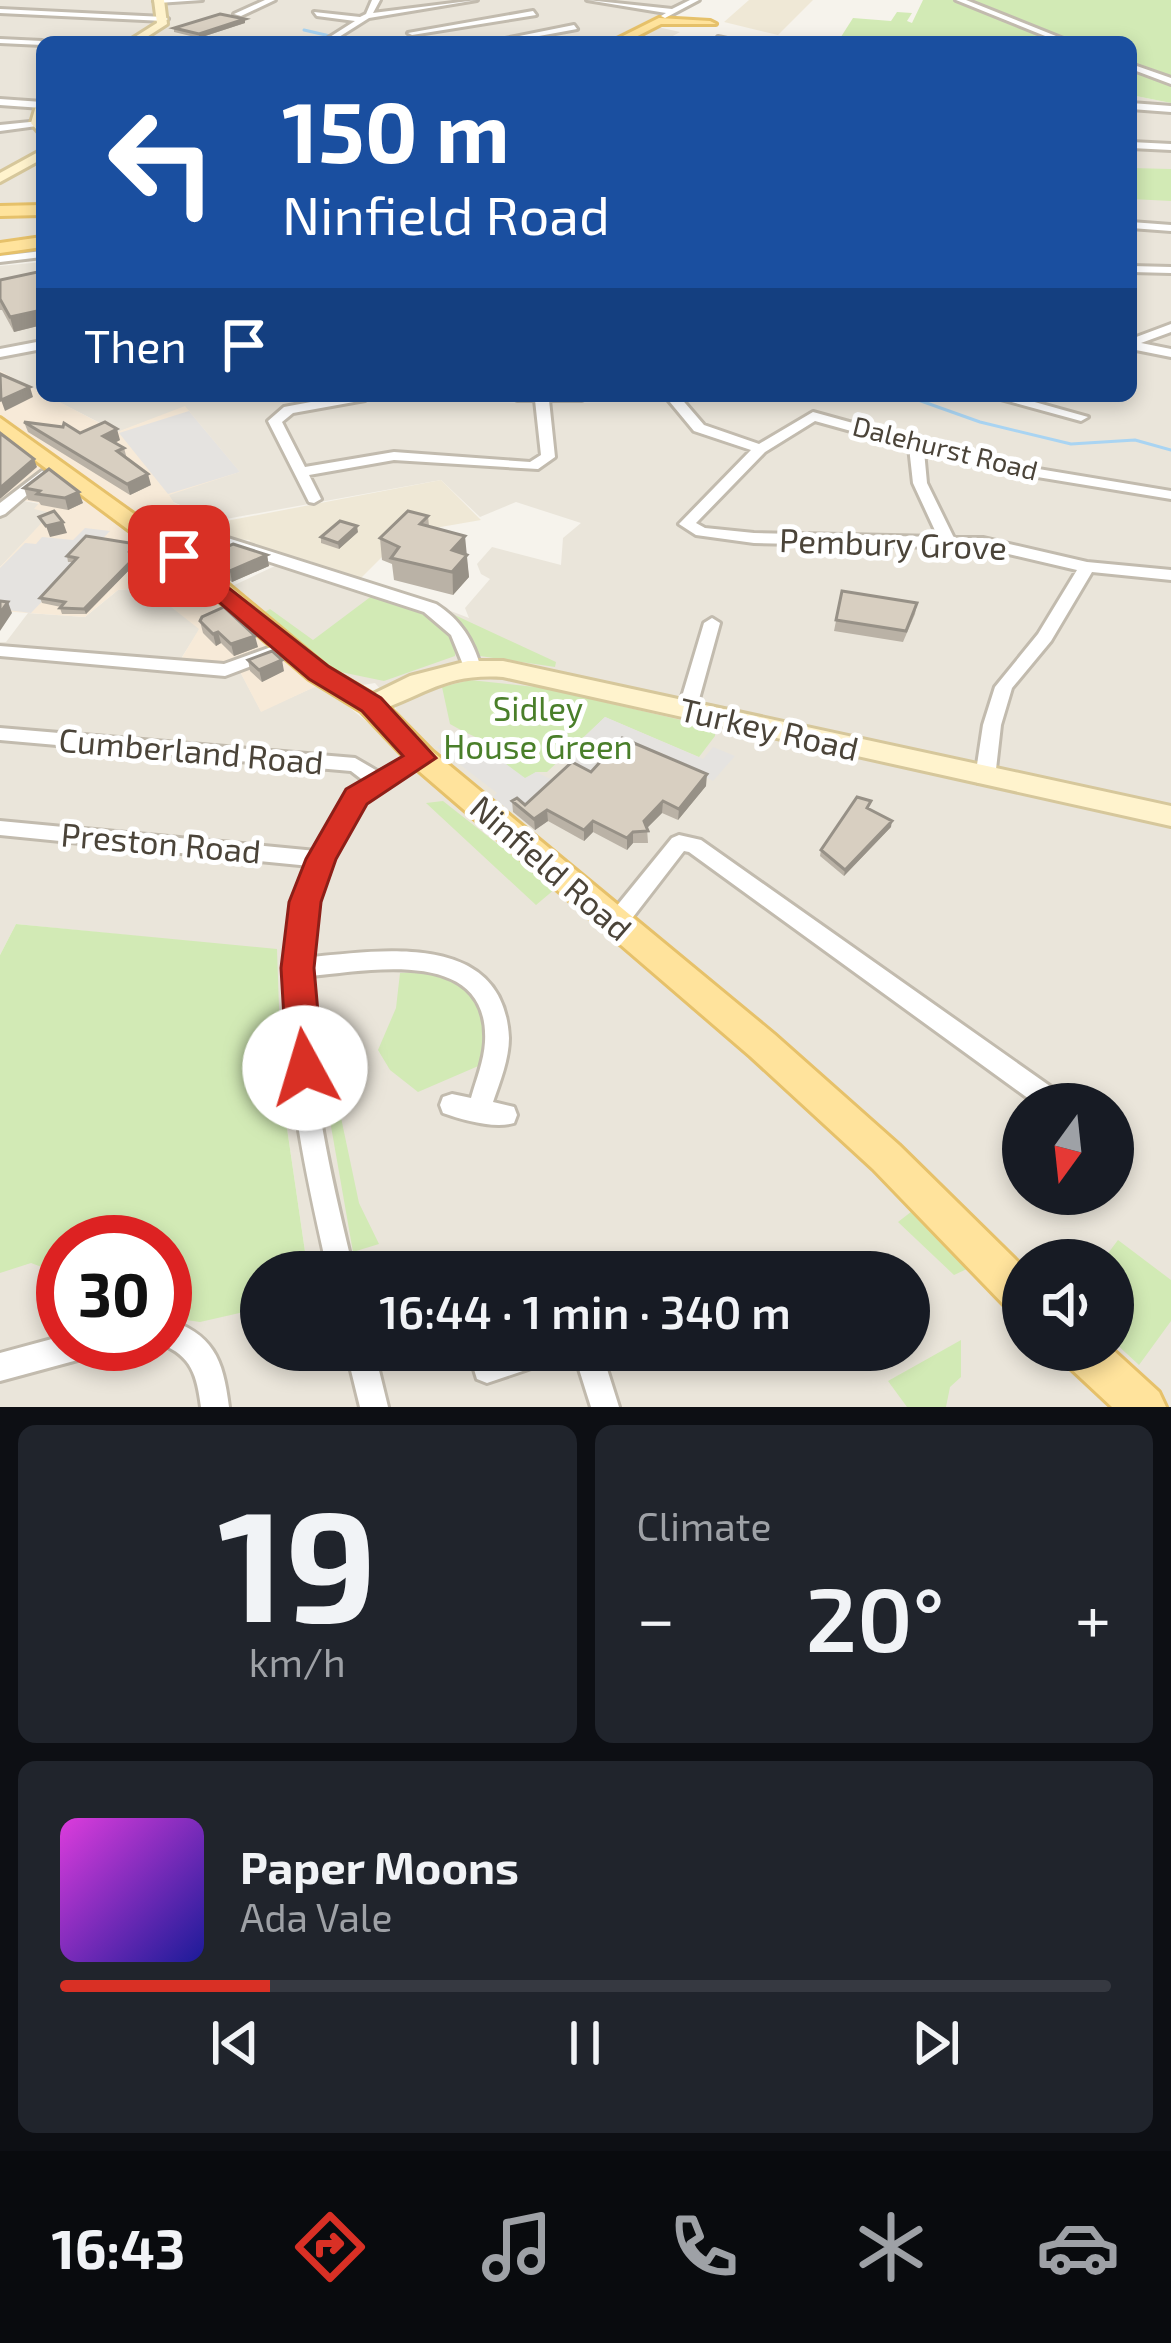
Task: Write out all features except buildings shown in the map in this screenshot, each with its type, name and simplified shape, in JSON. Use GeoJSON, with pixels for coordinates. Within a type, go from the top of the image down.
{"type":"FeatureCollection","features":[{"type":"Feature","properties":{"kind":"main road"},"geometry":{"type":"LineString","coordinates":[[627,36],[673,17],[699,29]]}},
{"type":"Feature","properties":{"kind":"main road"},"geometry":{"type":"LineString","coordinates":[[0,211],[36,210]]}},
{"type":"Feature","properties":{"kind":"main road"},"geometry":{"type":"LineString","coordinates":[[0,248],[36,243]]}},
{"type":"Feature","properties":{"kind":"main road","name":"Ninfield Road"},"geometry":{"type":"LineString","coordinates":[[0,424],[179,556],[285,646],[371,704],[422,758],[886,1156],[1002,1275]]}},
{"type":"Feature","properties":{"kind":"main road"},"geometry":{"type":"LineString","coordinates":[[1105,1371],[1144,1407]]}},
{"type":"Feature","properties":{"kind":"street"},"geometry":{"type":"LineString","coordinates":[[42,14],[68,0]]}},
{"type":"Feature","properties":{"kind":"street"},"geometry":{"type":"LineString","coordinates":[[143,36],[164,19],[159,0],[198,0]]}},
{"type":"Feature","properties":{"kind":"street"},"geometry":{"type":"LineString","coordinates":[[238,14],[271,0]]}},
{"type":"Feature","properties":{"kind":"street"},"geometry":{"type":"LineString","coordinates":[[369,15],[376,0]]}},
{"type":"Feature","properties":{"kind":"street"},"geometry":{"type":"LineString","coordinates":[[335,36],[369,15],[473,0]]}},
{"type":"Feature","properties":{"kind":"street"},"geometry":{"type":"LineString","coordinates":[[577,11],[595,0],[673,17],[695,0]]}},
{"type":"Feature","properties":{"kind":"street"},"geometry":{"type":"LineString","coordinates":[[961,0],[1052,36]]}},
{"type":"Feature","properties":{"kind":"street"},"geometry":{"type":"LineString","coordinates":[[0,11],[164,19]]}},
{"type":"Feature","properties":{"kind":"street"},"geometry":{"type":"LineString","coordinates":[[412,33],[533,13]]}},
{"type":"Feature","properties":{"kind":"street"},"geometry":{"type":"LineString","coordinates":[[317,14],[358,19]]}},
{"type":"Feature","properties":{"kind":"street"},"geometry":{"type":"LineString","coordinates":[[369,15],[419,36]]}},
{"type":"Feature","properties":{"kind":"street"},"geometry":{"type":"LineString","coordinates":[[526,36],[574,27]]}},
{"type":"Feature","properties":{"kind":"street"},"geometry":{"type":"LineString","coordinates":[[0,41],[36,43]]}},
{"type":"Feature","properties":{"kind":"street"},"geometry":{"type":"LineString","coordinates":[[1137,68],[1171,81]]}},
{"type":"Feature","properties":{"kind":"street"},"geometry":{"type":"LineString","coordinates":[[0,102],[36,113]]}},
{"type":"Feature","properties":{"kind":"street"},"geometry":{"type":"LineString","coordinates":[[1137,106],[1171,109]]}},
{"type":"Feature","properties":{"kind":"street"},"geometry":{"type":"LineString","coordinates":[[0,128],[36,117]]}},
{"type":"Feature","properties":{"kind":"street"},"geometry":{"type":"LineString","coordinates":[[1137,146],[1171,147]]}},
{"type":"Feature","properties":{"kind":"street"},"geometry":{"type":"LineString","coordinates":[[0,178],[36,157]]}},
{"type":"Feature","properties":{"kind":"street"},"geometry":{"type":"LineString","coordinates":[[1137,225],[1171,228]]}},
{"type":"Feature","properties":{"kind":"street"},"geometry":{"type":"LineString","coordinates":[[0,260],[36,255]]}},
{"type":"Feature","properties":{"kind":"street"},"geometry":{"type":"LineString","coordinates":[[1137,269],[1168,268]]}},
{"type":"Feature","properties":{"kind":"street"},"geometry":{"type":"LineString","coordinates":[[1137,346],[1167,352],[1164,331]]}},
{"type":"Feature","properties":{"kind":"street"},"geometry":{"type":"LineString","coordinates":[[4,349],[36,346]]}},
{"type":"Feature","properties":{"kind":"street"},"geometry":{"type":"LineString","coordinates":[[314,499],[275,422],[280,415],[338,402]]}},
{"type":"Feature","properties":{"kind":"street"},"geometry":{"type":"LineString","coordinates":[[304,472],[394,456],[507,465],[543,463],[548,445],[542,402]]}},
{"type":"Feature","properties":{"kind":"street"},"geometry":{"type":"LineString","coordinates":[[677,402],[699,428],[760,449]]}},
{"type":"Feature","properties":{"kind":"street"},"geometry":{"type":"LineString","coordinates":[[1021,402],[1081,417]]}},
{"type":"Feature","properties":{"kind":"street","name":"Dalehurst Road"},"geometry":{"type":"LineString","coordinates":[[687,524],[760,449],[813,416],[916,447],[1033,473],[1171,495]]}},
{"type":"Feature","properties":{"kind":"street"},"geometry":{"type":"LineString","coordinates":[[916,447],[920,483],[948,542]]}},
{"type":"Feature","properties":{"kind":"street"},"geometry":{"type":"LineString","coordinates":[[0,511],[55,466]]}},
{"type":"Feature","properties":{"kind":"street"},"geometry":{"type":"LineString","coordinates":[[168,524],[384,590],[439,612],[468,647],[472,668]]}},
{"type":"Feature","properties":{"kind":"street","name":"Pembury Grove"},"geometry":{"type":"LineString","coordinates":[[687,524],[701,532],[754,538],[948,542],[1021,549],[1087,567],[1171,575]]}},
{"type":"Feature","properties":{"kind":"street"},"geometry":{"type":"LineString","coordinates":[[179,556],[219,540]]}},
{"type":"Feature","properties":{"kind":"street"},"geometry":{"type":"LineString","coordinates":[[985,778],[992,725],[1004,687],[1046,637],[1087,567]]}},
{"type":"Feature","properties":{"kind":"street"},"geometry":{"type":"LineString","coordinates":[[687,710],[712,623]]}},
{"type":"Feature","properties":{"kind":"street"},"geometry":{"type":"LineString","coordinates":[[0,651],[225,670],[285,646]]}},
{"type":"Feature","properties":{"kind":"street","name":"Turkey Road"},"geometry":{"type":"LineString","coordinates":[[371,704],[427,677],[472,668],[563,679],[985,778],[1171,816]]}},
{"type":"Feature","properties":{"kind":"street","name":"Cumberland Road"},"geometry":{"type":"LineString","coordinates":[[0,734],[355,765],[378,781]]}},
{"type":"Feature","properties":{"kind":"street"},"geometry":{"type":"LineString","coordinates":[[336,1251],[299,1028],[297,968],[305,902],[321,859],[357,796],[422,758]]}},
{"type":"Feature","properties":{"kind":"street","name":"Preston Road"},"geometry":{"type":"LineString","coordinates":[[0,828],[321,859]]}},
{"type":"Feature","properties":{"kind":"street"},"geometry":{"type":"LineString","coordinates":[[615,924],[679,843],[694,845],[1026,1083]]}},
{"type":"Feature","properties":{"kind":"street"},"geometry":{"type":"LineString","coordinates":[[297,968],[401,959],[439,963],[468,973],[487,991],[496,1025],[492,1112],[452,1105]]}},
{"type":"Feature","properties":{"kind":"street"},"geometry":{"type":"LineString","coordinates":[[192,1344],[199,1347],[211,1373],[214,1407]]}},
{"type":"Feature","properties":{"kind":"street"},"geometry":{"type":"LineString","coordinates":[[0,1367],[36,1357]]}},
{"type":"Feature","properties":{"kind":"street"},"geometry":{"type":"LineString","coordinates":[[365,1371],[374,1407]]}},
{"type":"Feature","properties":{"kind":"street"},"geometry":{"type":"LineString","coordinates":[[594,1371],[605,1407]]}},
{"type":"Feature","properties":{"kind":"shaded area"},"geometry":{"type":"Polygon","coordinates":[[[0,0],[691,0],[644,24],[680,32],[673,36],[36,36],[36,236],[0,241],[0,0]]]}},
{"type":"Feature","properties":{"kind":"shaded area"},"geometry":{"type":"Polygon","coordinates":[[[749,0],[813,0],[778,35],[724,22],[749,0]]]}},
{"type":"Feature","properties":{"kind":"shaded area"},"geometry":{"type":"Polygon","coordinates":[[[1137,96],[1171,103],[1171,1407],[1165,1407],[1132,1371],[1134,1239],[1002,1239],[1002,1258],[403,727],[395,706],[375,683],[363,685],[339,678],[228,588],[275,566],[376,592],[383,585],[469,618],[465,608],[490,579],[477,564],[492,547],[561,565],[563,538],[581,523],[516,502],[480,517],[441,480],[204,523],[200,513],[173,502],[168,494],[239,472],[185,407],[118,432],[59,402],[1137,402],[1137,96]]]}},
{"type":"Feature","properties":{"kind":"shaded area"},"geometry":{"type":"Polygon","coordinates":[[[36,263],[36,390],[0,371],[0,266],[36,263]]]}},
{"type":"Feature","properties":{"kind":"shaded area"},"geometry":{"type":"Polygon","coordinates":[[[0,371],[36,390],[36,402],[59,402],[117,432],[185,406],[240,472],[169,495],[174,503],[200,513],[201,526],[271,565],[225,585],[321,684],[261,712],[236,664],[181,659],[199,629],[147,588],[118,590],[85,617],[0,611],[0,567],[51,513],[34,509],[39,503],[9,498],[0,505],[0,371]]]}},
{"type":"Feature","properties":{"kind":"shaded area"},"geometry":{"type":"Polygon","coordinates":[[[189,411],[240,472],[168,494],[119,433],[189,411]]]}},
{"type":"Feature","properties":{"kind":"shaded area"},"geometry":{"type":"Polygon","coordinates":[[[441,480],[481,520],[406,533],[360,579],[317,569],[311,561],[300,563],[249,546],[250,540],[229,539],[200,526],[441,480]]]}},
{"type":"Feature","properties":{"kind":"shaded area"},"geometry":{"type":"Polygon","coordinates":[[[8,498],[40,504],[52,513],[0,567],[0,505],[8,498]]]}},
{"type":"Feature","properties":{"kind":"shaded area"},"geometry":{"type":"Polygon","coordinates":[[[85,528],[110,531],[31,613],[0,609],[0,568],[25,543],[36,544],[42,537],[73,540],[85,528]]]}},
{"type":"Feature","properties":{"kind":"shaded area"},"geometry":{"type":"Polygon","coordinates":[[[147,588],[200,629],[182,657],[236,664],[261,711],[321,684],[774,1065],[1002,1296],[1002,1371],[1081,1371],[1120,1407],[0,1407],[0,1237],[36,1256],[36,1371],[192,1371],[192,1296],[240,1293],[240,1371],[930,1371],[930,1251],[305,1251],[282,1094],[225,945],[16,924],[0,955],[0,642],[6,642],[28,613],[85,617],[118,590],[147,588]]]}},
{"type":"Feature","properties":{"kind":"shaded area"},"geometry":{"type":"Polygon","coordinates":[[[605,717],[703,759],[713,747],[735,756],[713,781],[658,751],[652,758],[600,775],[562,758],[605,717]]]}},
{"type":"Feature","properties":{"kind":"shaded area"},"geometry":{"type":"Polygon","coordinates":[[[460,730],[525,778],[536,772],[561,784],[530,812],[520,806],[509,812],[491,799],[497,793],[437,747],[460,730]]]}},
{"type":"Feature","properties":{"kind":"green space"},"geometry":{"type":"Polygon","coordinates":[[[923,0],[1171,0],[1171,103],[1137,96],[1137,36],[842,36],[853,18],[891,21],[897,12],[912,13],[907,21],[912,23],[923,0]]]}},
{"type":"Feature","properties":{"kind":"green space"},"geometry":{"type":"Polygon","coordinates":[[[1137,168],[1171,169],[1171,201],[1137,199],[1137,168]]]}},
{"type":"Feature","properties":{"kind":"green space"},"geometry":{"type":"Polygon","coordinates":[[[377,592],[431,615],[456,643],[455,656],[384,681],[326,669],[258,616],[270,609],[313,640],[377,592]]]}},
{"type":"Feature","properties":{"kind":"green space"},"geometry":{"type":"Polygon","coordinates":[[[446,611],[556,662],[555,667],[480,656],[465,629],[446,611]]]}},
{"type":"Feature","properties":{"kind":"green space","name":"Sidley House Green"},"geometry":{"type":"Polygon","coordinates":[[[470,680],[544,688],[715,728],[715,736],[699,757],[605,717],[547,772],[525,779],[500,760],[513,755],[450,724],[442,687],[470,680]]]}},
{"type":"Feature","properties":{"kind":"green space"},"geometry":{"type":"Polygon","coordinates":[[[443,801],[555,889],[536,905],[426,803],[443,801]]]}},
{"type":"Feature","properties":{"kind":"green space"},"geometry":{"type":"Polygon","coordinates":[[[16,924],[277,949],[282,1094],[305,1251],[240,1251],[240,1313],[192,1321],[192,1215],[36,1215],[36,1265],[0,1273],[0,955],[16,924]]]}},
{"type":"Feature","properties":{"kind":"green space"},"geometry":{"type":"Polygon","coordinates":[[[437,970],[479,996],[489,1039],[483,1064],[418,1092],[390,1070],[378,1050],[396,1008],[400,973],[437,970]]]}},
{"type":"Feature","properties":{"kind":"green space"},"geometry":{"type":"Polygon","coordinates":[[[325,1092],[336,1094],[359,1203],[379,1244],[353,1251],[325,1092]]]}},
{"type":"Feature","properties":{"kind":"green space"},"geometry":{"type":"Polygon","coordinates":[[[916,1208],[969,1268],[954,1275],[898,1222],[916,1208]]]}},
{"type":"Feature","properties":{"kind":"green space"},"geometry":{"type":"Polygon","coordinates":[[[1134,1252],[1171,1280],[1171,1321],[1139,1365],[1134,1360],[1134,1252]]]}},
{"type":"Feature","properties":{"kind":"green space"},"geometry":{"type":"Polygon","coordinates":[[[961,1340],[961,1377],[950,1387],[946,1407],[907,1407],[888,1381],[906,1371],[930,1371],[930,1357],[961,1340]]]}},
{"type":"Feature","properties":{"kind":"waterway"},"geometry":{"type":"LineString","coordinates":[[304,30],[330,36]]}},
{"type":"Feature","properties":{"kind":"waterway"},"geometry":{"type":"LineString","coordinates":[[924,402],[980,422],[1071,444],[1135,440],[1171,450]]}},
{"type":"Feature","properties":{"kind":"route"},"geometry":{"type":"LineString","coordinates":[[179,556],[318,673],[371,704],[422,758],[357,796],[321,859],[305,902],[297,968],[305,1068]]}}]}
